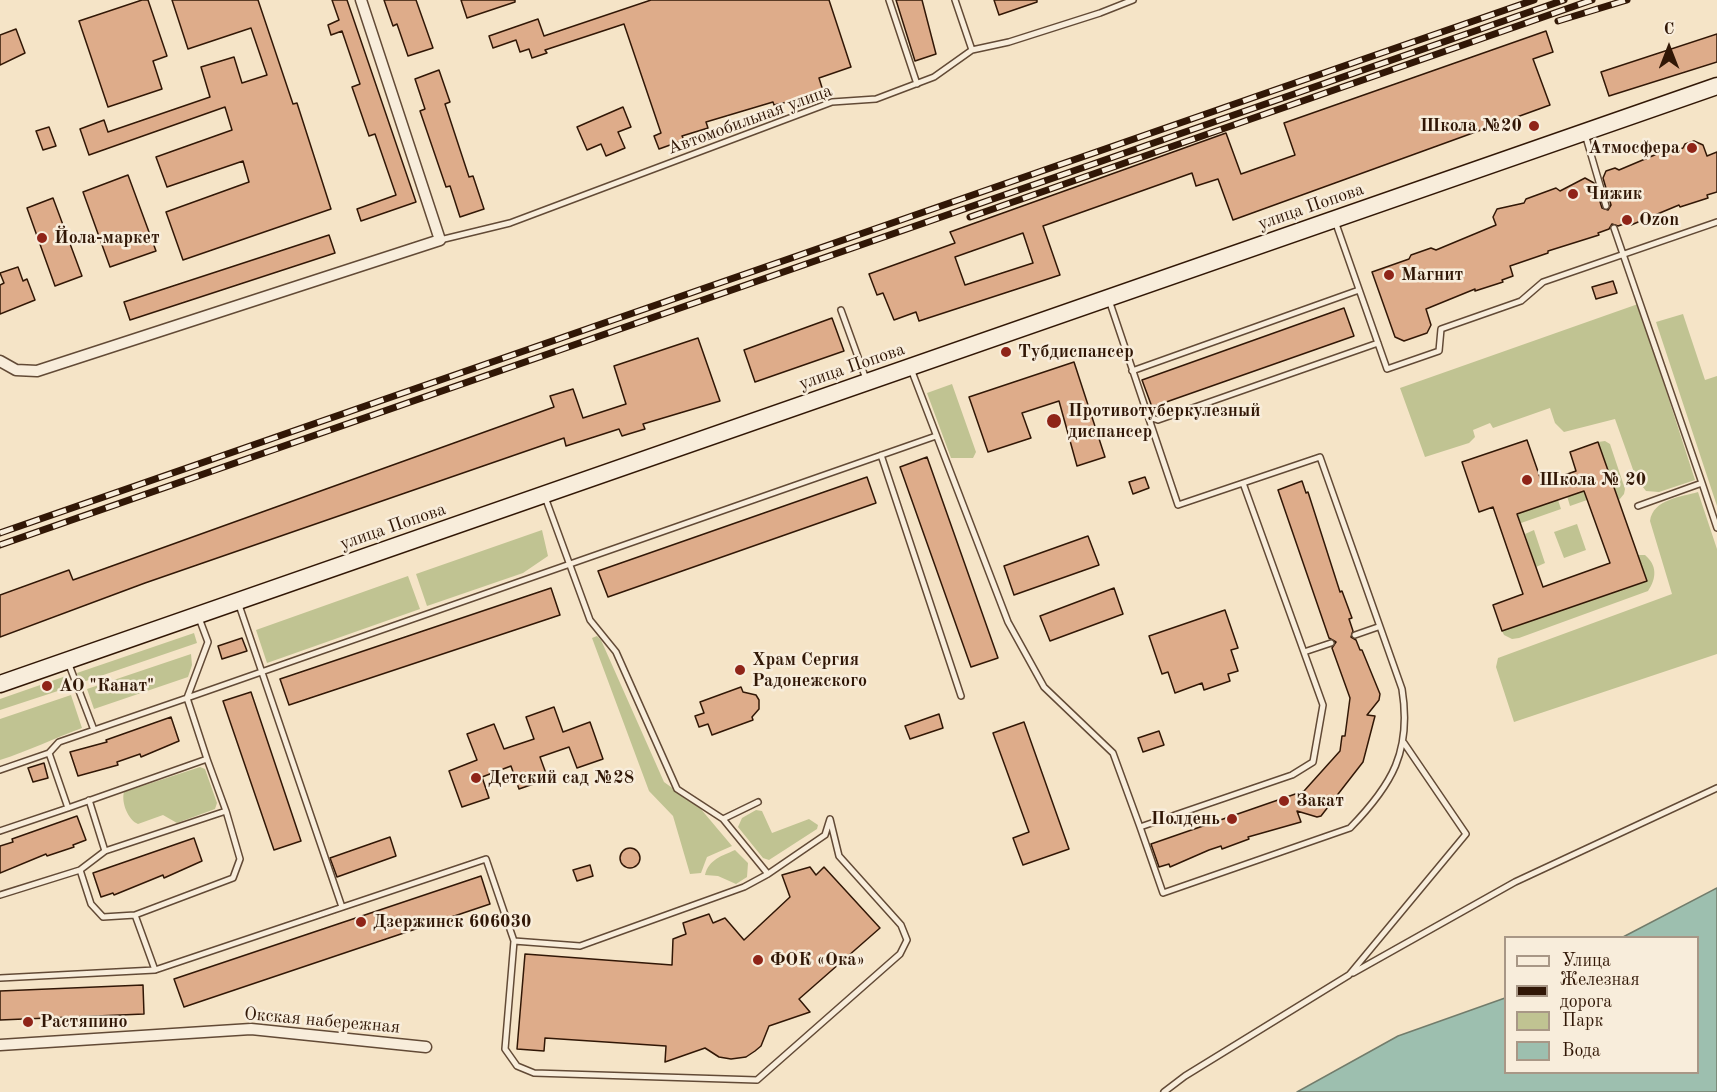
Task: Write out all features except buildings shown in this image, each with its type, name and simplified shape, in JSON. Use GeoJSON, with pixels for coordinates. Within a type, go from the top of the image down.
{"type":"FeatureCollection","features":[{"type":"Feature","properties":{"kind":"street"},"geometry":{"type":"LineString","coordinates":[[0,361],[16,370],[37,371],[440,240],[361,0]]}},
{"type":"Feature","properties":{"kind":"street","name":"улица Попова"},"geometry":{"type":"LineString","coordinates":[[0,684],[1717,86]]}},
{"type":"Feature","properties":{"kind":"street","name":"Окская набережная"},"geometry":{"type":"LineString","coordinates":[[0,1045],[251,1029],[426,1047]]}},
{"type":"Feature","properties":{"kind":"lane"},"geometry":{"type":"LineString","coordinates":[[889,0],[917,84]]}},
{"type":"Feature","properties":{"kind":"lane"},"geometry":{"type":"LineString","coordinates":[[955,0],[972,50]]}},
{"type":"Feature","properties":{"kind":"lane","name":"Автомобильная улица"},"geometry":{"type":"LineString","coordinates":[[440,240],[510,223],[832,102],[876,99],[934,77],[972,50],[1020,38],[1100,13],[1133,0]]}},
{"type":"Feature","properties":{"kind":"lane"},"geometry":{"type":"LineString","coordinates":[[1585,132],[1606,206]]}},
{"type":"Feature","properties":{"kind":"lane"},"geometry":{"type":"LineString","coordinates":[[1335,219],[1387,369],[1439,351],[1441,329],[1521,301],[1543,282],[1717,222]]}},
{"type":"Feature","properties":{"kind":"lane"},"geometry":{"type":"LineString","coordinates":[[1614,228],[1717,528]]}},
{"type":"Feature","properties":{"kind":"lane"},"geometry":{"type":"LineString","coordinates":[[1132,370],[1359,290]]}},
{"type":"Feature","properties":{"kind":"lane"},"geometry":{"type":"LineString","coordinates":[[910,368],[1008,622],[1044,687],[1113,753],[1163,892],[1350,828],[1370,807],[1383,788],[1404,743],[1407,718],[1402,689],[1378,627],[1320,457],[1178,504],[1108,299]]}},
{"type":"Feature","properties":{"kind":"lane"},"geometry":{"type":"LineString","coordinates":[[841,310],[868,383]]}},
{"type":"Feature","properties":{"kind":"lane"},"geometry":{"type":"LineString","coordinates":[[1149,417],[1158,420],[1378,343]]}},
{"type":"Feature","properties":{"kind":"lane"},"geometry":{"type":"LineString","coordinates":[[0,770],[49,753],[59,742],[936,436]]}},
{"type":"Feature","properties":{"kind":"lane"},"geometry":{"type":"LineString","coordinates":[[881,455],[961,696]]}},
{"type":"Feature","properties":{"kind":"lane"},"geometry":{"type":"LineString","coordinates":[[1140,827],[1292,775],[1313,762],[1323,705],[1243,483]]}},
{"type":"Feature","properties":{"kind":"lane"},"geometry":{"type":"LineString","coordinates":[[1638,506],[1702,483]]}},
{"type":"Feature","properties":{"kind":"lane"},"geometry":{"type":"LineString","coordinates":[[544,495],[571,563],[590,620],[616,652],[677,789],[723,819],[768,874]]}},
{"type":"Feature","properties":{"kind":"lane"},"geometry":{"type":"LineString","coordinates":[[238,602],[342,907]]}},
{"type":"Feature","properties":{"kind":"lane"},"geometry":{"type":"LineString","coordinates":[[80,870],[91,904],[103,917],[135,915],[232,878],[240,859],[188,698],[207,642],[198,615]]}},
{"type":"Feature","properties":{"kind":"lane"},"geometry":{"type":"LineString","coordinates":[[1354,635],[1378,627]]}},
{"type":"Feature","properties":{"kind":"lane"},"geometry":{"type":"LineString","coordinates":[[1304,652],[1331,643]]}},
{"type":"Feature","properties":{"kind":"lane"},"geometry":{"type":"LineString","coordinates":[[67,661],[94,730]]}},
{"type":"Feature","properties":{"kind":"lane"},"geometry":{"type":"LineString","coordinates":[[1349,975],[1466,834],[1404,743]]}},
{"type":"Feature","properties":{"kind":"lane"},"geometry":{"type":"LineString","coordinates":[[49,753],[68,808]]}},
{"type":"Feature","properties":{"kind":"lane"},"geometry":{"type":"LineString","coordinates":[[0,831],[207,759]]}},
{"type":"Feature","properties":{"kind":"lane"},"geometry":{"type":"LineString","coordinates":[[1164,1092],[1185,1076],[1349,975],[1515,882],[1717,788]]}},
{"type":"Feature","properties":{"kind":"lane"},"geometry":{"type":"LineString","coordinates":[[89,800],[105,851]]}},
{"type":"Feature","properties":{"kind":"lane"},"geometry":{"type":"LineString","coordinates":[[723,819],[758,802]]}},
{"type":"Feature","properties":{"kind":"lane"},"geometry":{"type":"LineString","coordinates":[[0,895],[80,870],[105,851],[226,811]]}},
{"type":"Feature","properties":{"kind":"lane"},"geometry":{"type":"LineString","coordinates":[[0,978],[155,970],[486,859],[513,941],[505,1049],[517,1066],[534,1073],[757,1080],[900,954],[907,940],[902,925],[838,856],[830,819],[825,835],[768,874],[744,887],[580,946],[513,941]]}},
{"type":"Feature","properties":{"kind":"lane"},"geometry":{"type":"LineString","coordinates":[[135,915],[155,970]]}},
{"type":"Feature","properties":{"kind":"green space"},"geometry":{"type":"Polygon","coordinates":[[[1638,304],[1695,480],[1659,492],[1646,491],[1636,478],[1615,419],[1564,432],[1555,423],[1550,408],[1493,428],[1490,423],[1473,430],[1475,437],[1469,443],[1425,457],[1400,388],[1638,304]]]}},
{"type":"Feature","properties":{"kind":"green space"},"geometry":{"type":"Polygon","coordinates":[[[1683,314],[1705,380],[1717,376],[1717,506],[1656,322],[1683,314]]]}},
{"type":"Feature","properties":{"kind":"green space"},"geometry":{"type":"Polygon","coordinates":[[[952,384],[976,452],[973,458],[951,458],[927,393],[952,384]]]}},
{"type":"Feature","properties":{"kind":"green space"},"geometry":{"type":"Polygon","coordinates":[[[1605,441],[1610,444],[1625,489],[1619,500],[1598,442],[1605,441]]]}},
{"type":"Feature","properties":{"kind":"green space"},"geometry":{"type":"Polygon","coordinates":[[[1584,491],[1587,500],[1570,506],[1567,496],[1584,491]]]}},
{"type":"Feature","properties":{"kind":"green space"},"geometry":{"type":"Polygon","coordinates":[[[1698,492],[1717,549],[1717,654],[1514,722],[1496,667],[1498,658],[1672,594],[1650,521],[1656,508],[1662,503],[1698,492]]]}},
{"type":"Feature","properties":{"kind":"green space"},"geometry":{"type":"Polygon","coordinates":[[[1558,500],[1561,509],[1521,523],[1517,514],[1558,500]]]}},
{"type":"Feature","properties":{"kind":"green space"},"geometry":{"type":"Polygon","coordinates":[[[1577,524],[1586,550],[1564,558],[1554,532],[1577,524]]]}},
{"type":"Feature","properties":{"kind":"green space"},"geometry":{"type":"Polygon","coordinates":[[[542,530],[548,556],[523,573],[427,606],[416,574],[542,530]]]}},
{"type":"Feature","properties":{"kind":"green space"},"geometry":{"type":"Polygon","coordinates":[[[1534,530],[1545,563],[1536,567],[1525,534],[1534,530]]]}},
{"type":"Feature","properties":{"kind":"green space"},"geometry":{"type":"Polygon","coordinates":[[[1638,555],[1645,555],[1654,567],[1653,581],[1648,591],[1519,638],[1512,639],[1504,635],[1502,631],[1646,581],[1638,555]]]}},
{"type":"Feature","properties":{"kind":"green space"},"geometry":{"type":"Polygon","coordinates":[[[408,576],[420,609],[267,663],[256,630],[408,576]]]}},
{"type":"Feature","properties":{"kind":"green space"},"geometry":{"type":"Polygon","coordinates":[[[194,633],[197,643],[80,683],[77,673],[194,633]]]}},
{"type":"Feature","properties":{"kind":"green space"},"geometry":{"type":"Polygon","coordinates":[[[597,636],[601,640],[664,782],[700,808],[732,846],[707,857],[701,873],[690,874],[673,816],[649,791],[592,638],[597,636]]]}},
{"type":"Feature","properties":{"kind":"green space"},"geometry":{"type":"Polygon","coordinates":[[[191,654],[192,665],[188,677],[94,709],[87,689],[191,654]]]}},
{"type":"Feature","properties":{"kind":"green space"},"geometry":{"type":"Polygon","coordinates":[[[66,676],[70,687],[0,710],[0,699],[66,676]]]}},
{"type":"Feature","properties":{"kind":"green space"},"geometry":{"type":"Polygon","coordinates":[[[71,695],[82,728],[0,760],[0,719],[71,695]]]}},
{"type":"Feature","properties":{"kind":"green space"},"geometry":{"type":"Polygon","coordinates":[[[200,767],[205,769],[217,803],[215,809],[177,823],[163,815],[138,824],[128,815],[124,805],[124,792],[200,767]]]}},
{"type":"Feature","properties":{"kind":"green space"},"geometry":{"type":"Polygon","coordinates":[[[756,810],[762,811],[772,833],[809,819],[818,825],[817,829],[769,860],[763,858],[738,827],[742,818],[756,810]]]}},
{"type":"Feature","properties":{"kind":"green space"},"geometry":{"type":"Polygon","coordinates":[[[735,850],[748,863],[747,877],[736,884],[718,876],[705,875],[713,862],[735,850]]]}},
{"type":"Feature","properties":{"kind":"water"},"geometry":{"type":"Polygon","coordinates":[[[1717,888],[1717,1092],[1297,1092],[1398,1036],[1504,998],[1504,1074],[1699,1074],[1699,936],[1625,936],[1717,888]]]}},
{"type":"Feature","properties":{"kind":"railway"},"geometry":{"type":"LineString","coordinates":[[0,533],[1534,0]]}},
{"type":"Feature","properties":{"kind":"railway"},"geometry":{"type":"LineString","coordinates":[[0,545],[1564,0]]}},
{"type":"Feature","properties":{"kind":"railway"},"geometry":{"type":"LineString","coordinates":[[970,217],[1592,0]]}},
{"type":"Feature","properties":{"kind":"railway"},"geometry":{"type":"LineString","coordinates":[[1558,21],[1627,0]]}},
{"type":"Feature","properties":{"kind":"place","name":"Школа №20"},"geometry":{"type":"Point","coordinates":[1534,126]}},
{"type":"Feature","properties":{"kind":"place","name":"Атмосфера"},"geometry":{"type":"Point","coordinates":[1692,148]}},
{"type":"Feature","properties":{"kind":"place","name":"Чижик"},"geometry":{"type":"Point","coordinates":[1573,194]}},
{"type":"Feature","properties":{"kind":"place","name":"Ozon"},"geometry":{"type":"Point","coordinates":[1627,220]}},
{"type":"Feature","properties":{"kind":"place","name":"Йола-маркет"},"geometry":{"type":"Point","coordinates":[42,238]}},
{"type":"Feature","properties":{"kind":"place","name":"Магнит"},"geometry":{"type":"Point","coordinates":[1389,275]}},
{"type":"Feature","properties":{"kind":"place","name":"Тубдиспансер"},"geometry":{"type":"Point","coordinates":[1006,352]}},
{"type":"Feature","properties":{"kind":"place","name":"Противотуберкулезный диспансер"},"geometry":{"type":"Point","coordinates":[1054,421]}},
{"type":"Feature","properties":{"kind":"place","name":"Школа № 20"},"geometry":{"type":"Point","coordinates":[1527,480]}},
{"type":"Feature","properties":{"kind":"place","name":"Храм Сергия Радонежского"},"geometry":{"type":"Point","coordinates":[740,670]}},
{"type":"Feature","properties":{"kind":"place","name":"АО \"Канат\""},"geometry":{"type":"Point","coordinates":[47,686]}},
{"type":"Feature","properties":{"kind":"place","name":"Детский сад №28"},"geometry":{"type":"Point","coordinates":[476,778]}},
{"type":"Feature","properties":{"kind":"place","name":"Закат"},"geometry":{"type":"Point","coordinates":[1284,801]}},
{"type":"Feature","properties":{"kind":"place","name":"Полдень"},"geometry":{"type":"Point","coordinates":[1232,819]}},
{"type":"Feature","properties":{"kind":"place","name":"Дзержинск 606030"},"geometry":{"type":"Point","coordinates":[361,922]}},
{"type":"Feature","properties":{"kind":"place","name":"ФОК «Ока»"},"geometry":{"type":"Point","coordinates":[758,960]}},
{"type":"Feature","properties":{"kind":"place","name":"Растяпино"},"geometry":{"type":"Point","coordinates":[28,1022]}}]}
